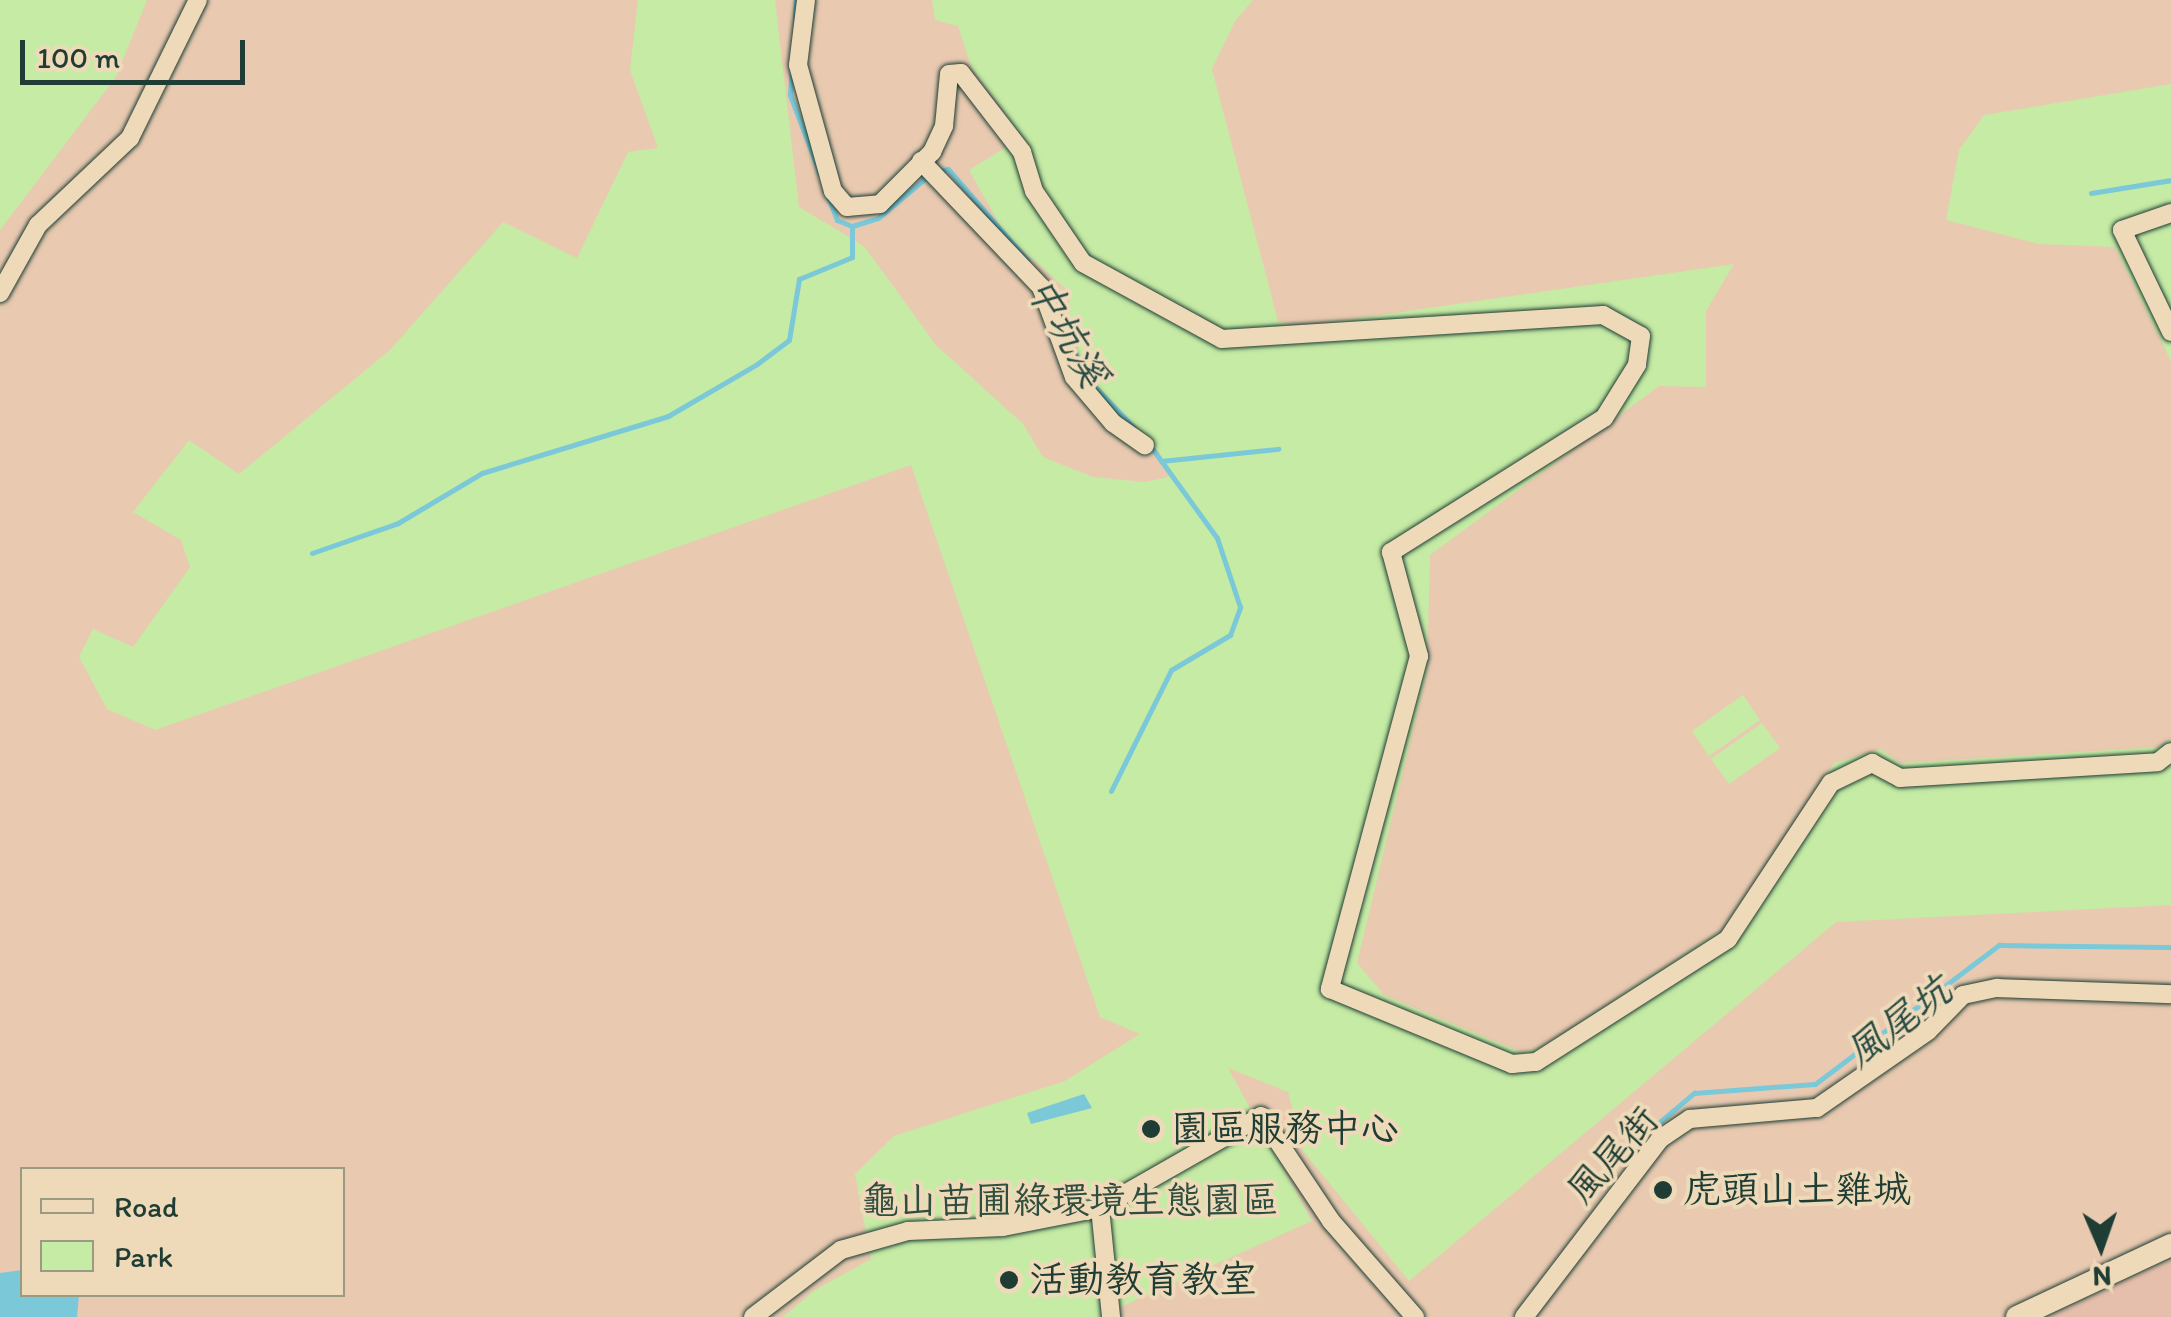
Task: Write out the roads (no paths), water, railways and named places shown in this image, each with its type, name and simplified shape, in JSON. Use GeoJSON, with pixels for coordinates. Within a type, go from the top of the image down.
{"type":"FeatureCollection","features":[{"type":"Feature","properties":{"kind":"street"},"geometry":{"type":"LineString","coordinates":[[806,0],[798,66],[833,191],[854,210],[880,204],[929,171],[944,126],[949,74],[961,74],[1022,152],[1034,190],[1082,263],[1222,339],[1602,316],[1641,336],[1637,365],[1604,418],[1391,552],[1419,656],[1330,990],[1512,1064],[1536,1062],[1728,939],[1830,783],[1872,763],[1900,778],[2158,762],[2171,752]]}},
{"type":"Feature","properties":{"kind":"street"},"geometry":{"type":"LineString","coordinates":[[0,293],[38,225],[130,138],[194,6]]}},
{"type":"Feature","properties":{"kind":"street"},"geometry":{"type":"LineString","coordinates":[[929,171],[1041,287],[1074,377],[1113,423],[1145,445]]}},
{"type":"Feature","properties":{"kind":"street"},"geometry":{"type":"LineString","coordinates":[[2171,212],[2122,230],[2171,332]]}},
{"type":"Feature","properties":{"kind":"street","name":"風尾街"},"geometry":{"type":"LineString","coordinates":[[1524,1317],[1660,1140],[1690,1119],[1816,1108],[1913,1042],[1964,995],[1997,988],[2171,994]]}},
{"type":"Feature","properties":{"kind":"street"},"geometry":{"type":"LineString","coordinates":[[753,1317],[799,1277],[873,1238],[1003,1227],[1100,1208],[1261,1116],[1331,1221],[1414,1317]]}},
{"type":"Feature","properties":{"kind":"street"},"geometry":{"type":"LineString","coordinates":[[1100,1208],[1111,1317]]}},
{"type":"Feature","properties":{"kind":"street"},"geometry":{"type":"LineString","coordinates":[[2017,1317],[2171,1245]]}},
{"type":"Feature","properties":{"kind":"water"},"geometry":{"type":"Polygon","coordinates":[[[1084,1094],[1092,1108],[1031,1124],[1027,1113],[1084,1094]]]}},
{"type":"Feature","properties":{"kind":"water"},"geometry":{"type":"Polygon","coordinates":[[[20,1270],[20,1297],[79,1297],[77,1317],[0,1317],[0,1273],[20,1270]]]}},
{"type":"Feature","properties":{"kind":"waterway","name":"中坑溪"},"geometry":{"type":"LineString","coordinates":[[795,19],[796,0]]}},
{"type":"Feature","properties":{"kind":"waterway","name":"中坑溪"},"geometry":{"type":"LineString","coordinates":[[792,70],[790,95],[820,174]]}},
{"type":"Feature","properties":{"kind":"waterway","name":"中坑溪"},"geometry":{"type":"LineString","coordinates":[[939,171],[948,169],[1027,260]]}},
{"type":"Feature","properties":{"kind":"waterway","name":"中坑溪"},"geometry":{"type":"LineString","coordinates":[[827,194],[837,220],[852,226],[878,218],[929,175]]}},
{"type":"Feature","properties":{"kind":"waterway"},"geometry":{"type":"LineString","coordinates":[[2091,193],[2171,180]]}},
{"type":"Feature","properties":{"kind":"waterway"},"geometry":{"type":"LineString","coordinates":[[312,553],[398,523],[482,473],[668,416],[757,364],[789,340],[799,279],[852,257],[852,226]]}},
{"type":"Feature","properties":{"kind":"waterway","name":"中坑溪"},"geometry":{"type":"LineString","coordinates":[[1047,283],[1084,375],[1135,429]]}},
{"type":"Feature","properties":{"kind":"waterway","name":"中坑溪"},"geometry":{"type":"LineString","coordinates":[[1111,791],[1171,670],[1230,635],[1240,607],[1217,538],[1149,444]]}},
{"type":"Feature","properties":{"kind":"waterway"},"geometry":{"type":"LineString","coordinates":[[1161,461],[1278,449]]}},
{"type":"Feature","properties":{"kind":"waterway","name":"風尾坑"},"geometry":{"type":"LineString","coordinates":[[1637,1141],[1694,1093],[1815,1084],[1999,945],[2171,947]]}},
{"type":"Feature","properties":{"kind":"place","name":"園區服務中心"},"geometry":{"type":"Point","coordinates":[1151,1129]}},
{"type":"Feature","properties":{"kind":"place","name":"虎頭山土雞城"},"geometry":{"type":"Point","coordinates":[1663,1190]}},
{"type":"Feature","properties":{"kind":"place","name":"活動教育教室"},"geometry":{"type":"Point","coordinates":[1009,1280]}},
{"type":"Feature","properties":{"kind":"park label","name":"龜山苗圃綠環境生態園區"},"geometry":{"type":"Point","coordinates":[1070,1201]}}]}
